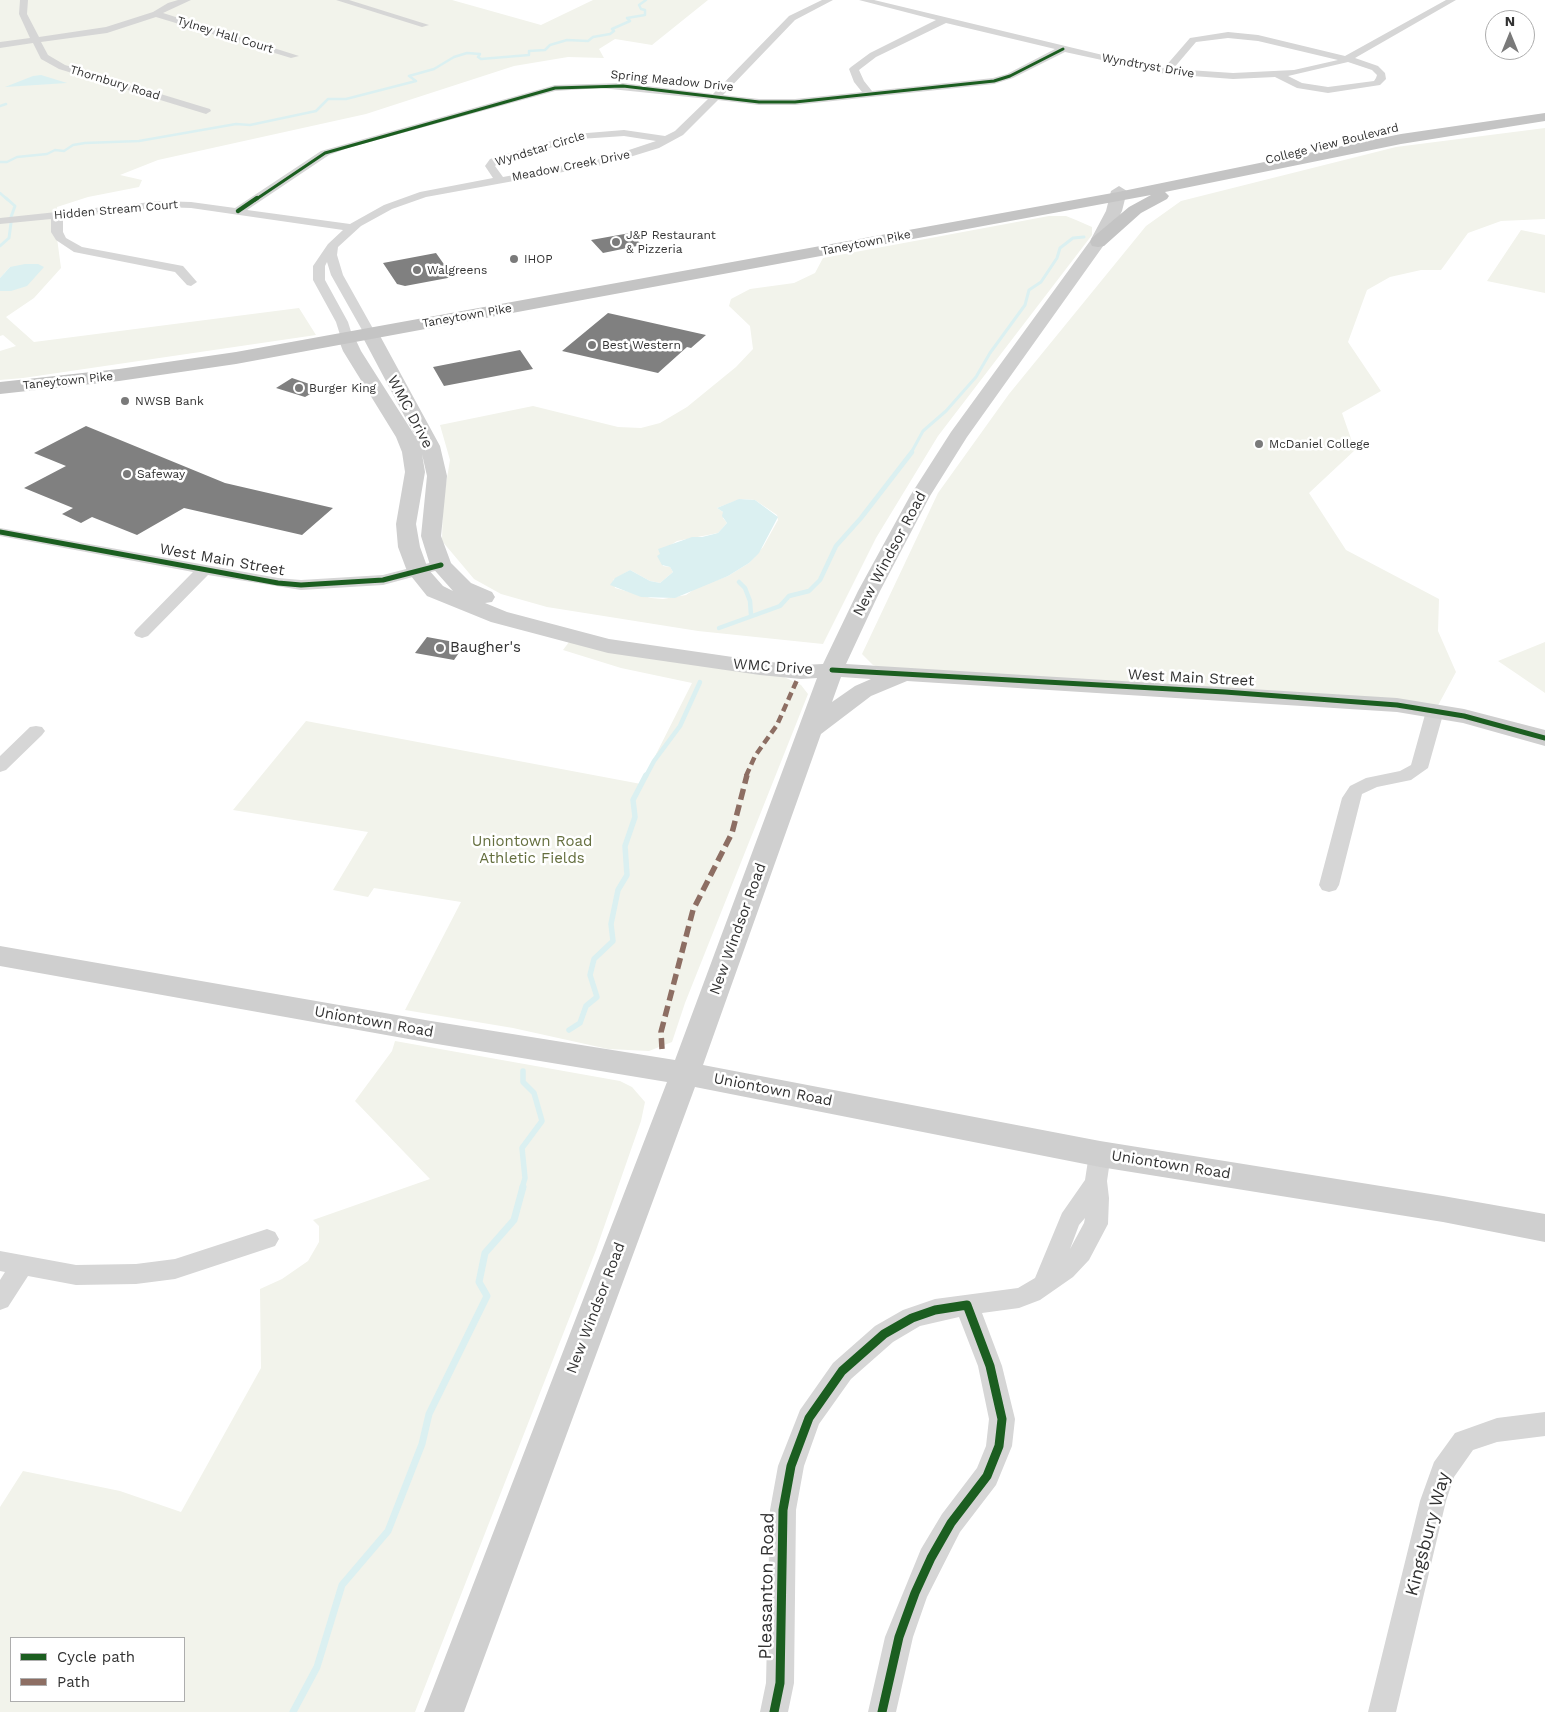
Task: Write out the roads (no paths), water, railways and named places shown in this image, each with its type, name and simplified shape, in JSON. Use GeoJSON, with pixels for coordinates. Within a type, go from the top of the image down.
{"type":"FeatureCollection","features":[{"type":"Feature","properties":{"kind":"highway","name":"College View Boulevard"},"geometry":{"type":"LineString","coordinates":[[1119,194],[1416,124],[1498,110],[1545,105]]}},
{"type":"Feature","properties":{"kind":"highway","name":"College View Boulevard"},"geometry":{"type":"LineString","coordinates":[[1119,194],[1267,168],[1401,139],[1545,117]]}},
{"type":"Feature","properties":{"kind":"highway"},"geometry":{"type":"LineString","coordinates":[[1291,163],[1456,134],[1545,123]]}},
{"type":"Feature","properties":{"kind":"highway"},"geometry":{"type":"LineString","coordinates":[[1098,242],[1135,210],[1156,197],[1267,168]]}},
{"type":"Feature","properties":{"kind":"highway","name":"Taneytown Pike"},"geometry":{"type":"LineString","coordinates":[[932,230],[1048,210],[1119,194]]}},
{"type":"Feature","properties":{"kind":"highway","name":"Taneytown Pike"},"geometry":{"type":"LineString","coordinates":[[0,388],[187,365],[347,338],[1119,194]]}},
{"type":"Feature","properties":{"kind":"highway"},"geometry":{"type":"LineString","coordinates":[[1048,210],[1076,213],[1090,218],[1099,229],[1098,242]]}},
{"type":"Feature","properties":{"kind":"main road","name":"New Windsor Road"},"geometry":{"type":"LineString","coordinates":[[444,1712],[685,1073],[832,670],[869,591],[920,496],[958,436],[1098,242],[1114,211],[1119,194]]}},
{"type":"Feature","properties":{"kind":"main road","name":"WMC Drive"},"geometry":{"type":"LineString","coordinates":[[370,334],[430,446],[437,476],[431,536],[441,565],[463,588],[555,620],[614,635],[757,655],[832,670]]}},
{"type":"Feature","properties":{"kind":"main road","name":"WMC Drive"},"geometry":{"type":"LineString","coordinates":[[347,338],[352,351],[406,438],[412,452],[415,472],[406,524],[409,547],[418,571],[435,591],[506,619],[608,646],[760,668],[801,672],[832,670]]}},
{"type":"Feature","properties":{"kind":"main road","name":"West Main Street"},"geometry":{"type":"LineString","coordinates":[[832,670],[1317,698],[1435,711],[1497,723],[1545,738]]}},
{"type":"Feature","properties":{"kind":"main road"},"geometry":{"type":"LineString","coordinates":[[810,730],[862,692],[906,675]]}},
{"type":"Feature","properties":{"kind":"main road","name":"Uniontown Road"},"geometry":{"type":"LineString","coordinates":[[0,956],[421,1030],[685,1073],[1098,1167],[1443,1209],[1545,1228]]}},
{"type":"Feature","properties":{"kind":"street","name":"Thornbury Road"},"geometry":{"type":"LineString","coordinates":[[24,0],[22,8],[44,57],[62,67],[206,112]]}},
{"type":"Feature","properties":{"kind":"street"},"geometry":{"type":"LineString","coordinates":[[0,44],[107,30],[156,14],[172,5],[187,0]]}},
{"type":"Feature","properties":{"kind":"street"},"geometry":{"type":"LineString","coordinates":[[340,0],[425,25]]}},
{"type":"Feature","properties":{"kind":"street","name":"Meadow Creek Drive"},"geometry":{"type":"LineString","coordinates":[[347,338],[342,322],[319,280],[319,266],[332,246],[351,228],[377,212],[439,190],[607,161],[639,152],[668,140],[686,128],[792,18],[829,0]]}},
{"type":"Feature","properties":{"kind":"street","name":"Wyndtryst Drive"},"geometry":{"type":"LineString","coordinates":[[863,0],[1062,49],[1166,71],[1233,76],[1277,74],[1319,68],[1347,59],[1452,0]]}},
{"type":"Feature","properties":{"kind":"street","name":"Tylney Hall Court"},"geometry":{"type":"LineString","coordinates":[[156,14],[294,56]]}},
{"type":"Feature","properties":{"kind":"street"},"geometry":{"type":"LineString","coordinates":[[870,95],[858,82],[854,70],[872,55],[944,20]]}},
{"type":"Feature","properties":{"kind":"street"},"geometry":{"type":"LineString","coordinates":[[1166,71],[1193,40],[1213,36],[1258,38],[1347,59],[1375,68],[1380,71],[1381,79],[1377,83],[1328,90],[1300,86],[1277,74]]}},
{"type":"Feature","properties":{"kind":"street","name":"Spring Meadow Drive"},"geometry":{"type":"LineString","coordinates":[[238,211],[312,159],[325,153],[344,146],[555,88],[601,85],[622,86],[779,103],[994,81],[1010,76],[1062,49]]}},
{"type":"Feature","properties":{"kind":"street","name":"Wyndstar Circle"},"geometry":{"type":"LineString","coordinates":[[500,179],[490,166],[494,160],[580,136],[624,132],[668,140]]}},
{"type":"Feature","properties":{"kind":"street","name":"Hidden Stream Court"},"geometry":{"type":"LineString","coordinates":[[0,221],[161,204],[191,205],[351,228]]}},
{"type":"Feature","properties":{"kind":"street"},"geometry":{"type":"LineString","coordinates":[[57,215],[58,232],[62,240],[78,250],[179,269],[191,282]]}},
{"type":"Feature","properties":{"kind":"street"},"geometry":{"type":"LineString","coordinates":[[332,246],[331,255],[337,275],[370,334]]}},
{"type":"Feature","properties":{"kind":"street","name":"West Main Street"},"geometry":{"type":"LineString","coordinates":[[0,532],[204,570],[301,585],[383,580],[441,565]]}},
{"type":"Feature","properties":{"kind":"street"},"geometry":{"type":"LineString","coordinates":[[142,633],[204,570]]}},
{"type":"Feature","properties":{"kind":"street"},"geometry":{"type":"LineString","coordinates":[[1329,884],[1351,798],[1356,790],[1372,782],[1405,776],[1419,768],[1435,711]]}},
{"type":"Feature","properties":{"kind":"street"},"geometry":{"type":"LineString","coordinates":[[0,766],[36,732]]}},
{"type":"Feature","properties":{"kind":"street","name":"Pleasanton Road"},"geometry":{"type":"LineString","coordinates":[[774,1712],[780,1683],[782,1651],[783,1510],[791,1466],[809,1418],[842,1372],[884,1334],[912,1318],[935,1310],[1019,1298],[1032,1293],[1045,1282],[1065,1270],[1081,1253],[1091,1236],[1098,1213],[1098,1167]]}},
{"type":"Feature","properties":{"kind":"street"},"geometry":{"type":"LineString","coordinates":[[0,1300],[11,1264],[76,1275],[136,1274],[175,1268],[267,1239]]}},
{"type":"Feature","properties":{"kind":"street"},"geometry":{"type":"LineString","coordinates":[[882,1712],[899,1637],[915,1593],[931,1558],[951,1523],[987,1476],[999,1446],[1002,1419],[990,1366],[967,1306]]}},
{"type":"Feature","properties":{"kind":"street","name":"Kingsbury Way"},"geometry":{"type":"LineString","coordinates":[[1382,1712],[1433,1501],[1443,1471],[1464,1441],[1497,1430],[1545,1424]]}},
{"type":"Feature","properties":{"kind":"waterway"},"geometry":{"type":"LineString","coordinates":[[0,162],[7,162],[17,157],[47,154],[55,150],[64,151],[73,145],[85,143],[139,141],[236,124],[250,125],[316,111],[328,99],[346,99],[416,81],[409,76],[434,69],[454,57],[467,53],[480,54],[478,57],[481,59],[529,55],[529,51],[545,50],[550,45],[567,40],[588,41],[593,37],[610,34],[614,31],[612,29],[630,21],[627,18],[645,15],[645,10],[641,9],[639,5],[646,0]]}},
{"type":"Feature","properties":{"kind":"waterway"},"geometry":{"type":"LineString","coordinates":[[0,106],[6,104]]}},
{"type":"Feature","properties":{"kind":"waterway"},"geometry":{"type":"LineString","coordinates":[[0,193],[8,200]]}},
{"type":"Feature","properties":{"kind":"waterway"},"geometry":{"type":"LineString","coordinates":[[6,198],[15,206],[11,217]]}},
{"type":"Feature","properties":{"kind":"waterway"},"geometry":{"type":"LineString","coordinates":[[0,246],[9,238],[11,223]]}},
{"type":"Feature","properties":{"kind":"waterway"},"geometry":{"type":"LineString","coordinates":[[911,453],[923,431],[946,411],[976,377],[990,353],[1025,305],[1029,290],[1041,282],[1057,258],[1060,248],[1073,238],[1084,237]]}},
{"type":"Feature","properties":{"kind":"waterway"},"geometry":{"type":"LineString","coordinates":[[719,628],[780,606],[789,596],[809,591],[820,580],[836,546],[861,518],[912,452]]}},
{"type":"Feature","properties":{"kind":"waterway"},"geometry":{"type":"LineString","coordinates":[[739,582],[745,588],[750,601],[751,615]]}},
{"type":"Feature","properties":{"kind":"waterway"},"geometry":{"type":"LineString","coordinates":[[646,776],[654,761],[680,726],[700,682]]}},
{"type":"Feature","properties":{"kind":"waterway"},"geometry":{"type":"LineString","coordinates":[[569,1030],[580,1023],[586,1006],[597,997],[590,975],[594,959],[613,941],[611,924],[618,890],[627,875],[625,846],[635,817],[633,800],[646,775]]}},
{"type":"Feature","properties":{"kind":"waterway"},"geometry":{"type":"LineString","coordinates":[[522,1188],[525,1178],[522,1148],[542,1121],[534,1093],[523,1082],[523,1071]]}},
{"type":"Feature","properties":{"kind":"waterway"},"geometry":{"type":"LineString","coordinates":[[293,1712],[317,1667],[342,1585],[388,1531],[422,1444],[429,1414],[487,1296],[479,1282],[485,1253],[514,1220],[523,1187]]}},
{"type":"Feature","properties":{"kind":"place","name":"J&P Restaurant & Pizzeria"},"geometry":{"type":"Point","coordinates":[616,242]}},
{"type":"Feature","properties":{"kind":"place","name":"IHOP"},"geometry":{"type":"Point","coordinates":[514,259]}},
{"type":"Feature","properties":{"kind":"place","name":"Walgreens"},"geometry":{"type":"Point","coordinates":[417,270]}},
{"type":"Feature","properties":{"kind":"place","name":"Best Western"},"geometry":{"type":"Point","coordinates":[592,345]}},
{"type":"Feature","properties":{"kind":"place","name":"Burger King"},"geometry":{"type":"Point","coordinates":[299,388]}},
{"type":"Feature","properties":{"kind":"place","name":"NWSB Bank"},"geometry":{"type":"Point","coordinates":[125,401]}},
{"type":"Feature","properties":{"kind":"place","name":"McDaniel College"},"geometry":{"type":"Point","coordinates":[1259,444]}},
{"type":"Feature","properties":{"kind":"place","name":"Safeway"},"geometry":{"type":"Point","coordinates":[127,474]}},
{"type":"Feature","properties":{"kind":"place","name":"Baugher's"},"geometry":{"type":"Point","coordinates":[440,648]}},
{"type":"Feature","properties":{"kind":"park label","name":"Uniontown Road Athletic Fields"},"geometry":{"type":"Point","coordinates":[532,850]}}]}
